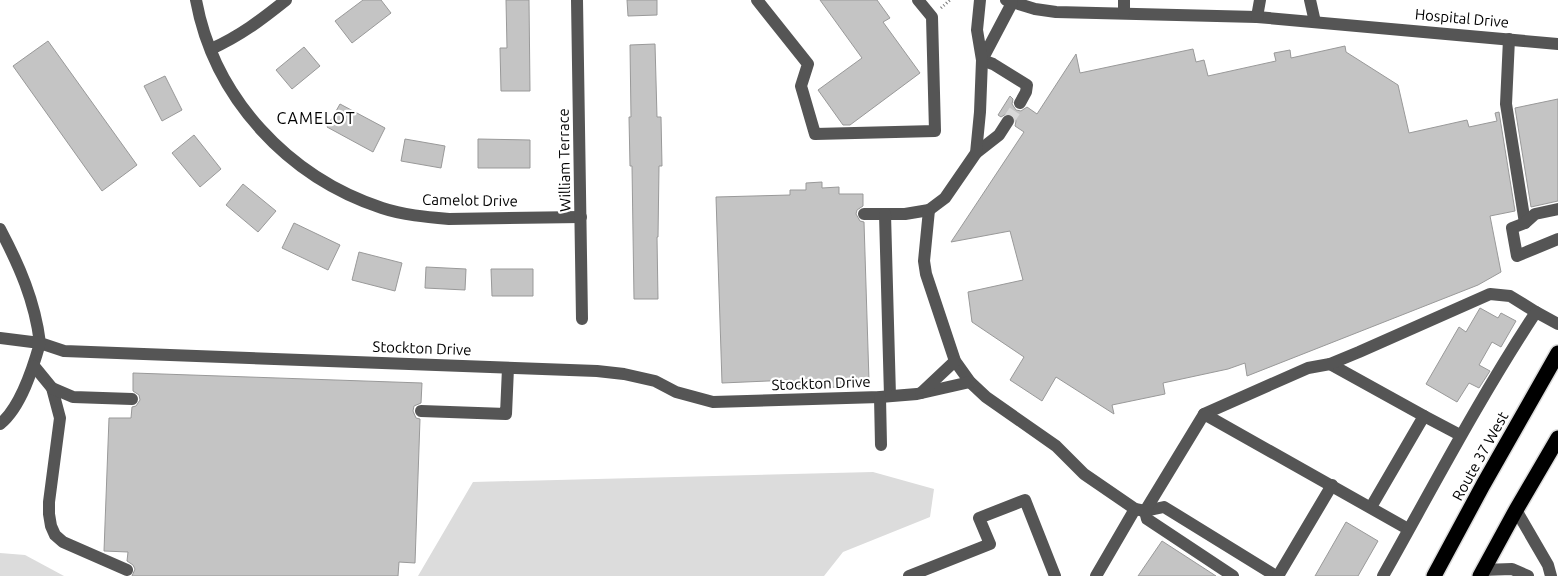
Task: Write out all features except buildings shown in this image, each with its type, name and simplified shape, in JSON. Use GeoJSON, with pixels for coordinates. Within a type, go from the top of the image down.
{"type":"FeatureCollection","features":[{"type":"Feature","properties":{"kind":"highway","name":"Route 37 West"},"geometry":{"type":"LineString","coordinates":[[1434,576],[1558,353]]}},
{"type":"Feature","properties":{"kind":"highway"},"geometry":{"type":"LineString","coordinates":[[1482,573],[1558,438]]}},
{"type":"Feature","properties":{"kind":"street","name":"Camelot Drive"},"geometry":{"type":"LineString","coordinates":[[196,0],[211,49],[223,76],[236,97],[265,135],[278,148],[307,171],[335,188],[380,208],[432,218],[581,217]]}},
{"type":"Feature","properties":{"kind":"street"},"geometry":{"type":"LineString","coordinates":[[211,49],[228,42],[248,29],[286,0]]}},
{"type":"Feature","properties":{"kind":"street","name":"William Terrace"},"geometry":{"type":"LineString","coordinates":[[578,0],[582,320]]}},
{"type":"Feature","properties":{"kind":"street"},"geometry":{"type":"LineString","coordinates":[[757,0],[808,64],[801,86],[815,134],[935,131],[932,17],[918,0]]}},
{"type":"Feature","properties":{"kind":"street"},"geometry":{"type":"LineString","coordinates":[[976,152],[982,60],[977,30],[980,0]]}},
{"type":"Feature","properties":{"kind":"street"},"geometry":{"type":"LineString","coordinates":[[1124,0],[1124,13]]}},
{"type":"Feature","properties":{"kind":"street"},"geometry":{"type":"LineString","coordinates":[[1256,16],[1260,0]]}},
{"type":"Feature","properties":{"kind":"street"},"geometry":{"type":"LineString","coordinates":[[1310,0],[1314,22]]}},
{"type":"Feature","properties":{"kind":"street"},"geometry":{"type":"LineString","coordinates":[[982,60],[1009,1]]}},
{"type":"Feature","properties":{"kind":"street","name":"Hospital Drive"},"geometry":{"type":"LineString","coordinates":[[1009,1],[1034,9],[1056,12],[1256,16],[1558,44]]}},
{"type":"Feature","properties":{"kind":"street"},"geometry":{"type":"LineString","coordinates":[[1509,39],[1506,104],[1525,223]]}},
{"type":"Feature","properties":{"kind":"street"},"geometry":{"type":"LineString","coordinates":[[982,60],[993,64],[1027,85],[1026,92],[1020,103]]}},
{"type":"Feature","properties":{"kind":"street"},"geometry":{"type":"LineString","coordinates":[[864,214],[905,214],[929,210],[945,198],[976,152],[999,135],[1008,121]]}},
{"type":"Feature","properties":{"kind":"street"},"geometry":{"type":"LineString","coordinates":[[1558,209],[1535,214],[1525,223],[1512,228],[1517,256],[1558,239]]}},
{"type":"Feature","properties":{"kind":"street"},"geometry":{"type":"LineString","coordinates":[[929,210],[924,261],[926,274],[955,361],[970,382],[986,397],[1056,446],[1084,474],[1140,510],[1147,518],[1233,576]]}},
{"type":"Feature","properties":{"kind":"street"},"geometry":{"type":"LineString","coordinates":[[881,445],[885,397],[885,214]]}},
{"type":"Feature","properties":{"kind":"street"},"geometry":{"type":"LineString","coordinates":[[0,229],[19,266],[33,303],[40,343],[34,366],[12,412],[0,424]]}},
{"type":"Feature","properties":{"kind":"street"},"geometry":{"type":"LineString","coordinates":[[1096,576],[1204,414],[1308,368],[1330,364],[1490,294],[1510,296],[1558,324]]}},
{"type":"Feature","properties":{"kind":"street"},"geometry":{"type":"LineString","coordinates":[[1383,576],[1460,436],[1512,348],[1536,312]]}},
{"type":"Feature","properties":{"kind":"street","name":"Stockton Drive"},"geometry":{"type":"LineString","coordinates":[[0,338],[40,343],[64,351],[597,371],[655,380],[676,392],[713,402],[885,397],[921,393],[970,382]]}},
{"type":"Feature","properties":{"kind":"street"},"geometry":{"type":"LineString","coordinates":[[921,393],[955,361]]}},
{"type":"Feature","properties":{"kind":"street"},"geometry":{"type":"LineString","coordinates":[[1330,364],[1460,436]]}},
{"type":"Feature","properties":{"kind":"street"},"geometry":{"type":"LineString","coordinates":[[34,366],[52,388],[60,418],[49,502],[51,526],[55,535],[63,542],[127,570]]}},
{"type":"Feature","properties":{"kind":"street"},"geometry":{"type":"LineString","coordinates":[[421,411],[506,414],[508,368]]}},
{"type":"Feature","properties":{"kind":"street"},"geometry":{"type":"LineString","coordinates":[[52,388],[72,397],[132,399]]}},
{"type":"Feature","properties":{"kind":"street"},"geometry":{"type":"LineString","coordinates":[[1204,414],[1408,528]]}},
{"type":"Feature","properties":{"kind":"street"},"geometry":{"type":"LineString","coordinates":[[1371,508],[1424,416]]}},
{"type":"Feature","properties":{"kind":"street"},"geometry":{"type":"LineString","coordinates":[[1140,510],[1164,507],[1277,576],[1332,485]]}},
{"type":"Feature","properties":{"kind":"street"},"geometry":{"type":"LineString","coordinates":[[909,576],[990,544],[979,518],[1025,500],[1055,576]]}},
{"type":"Feature","properties":{"kind":"street"},"geometry":{"type":"LineString","coordinates":[[1516,510],[1548,565],[1551,576]]}},
{"type":"Feature","properties":{"kind":"street"},"geometry":{"type":"LineString","coordinates":[[1482,573],[1512,569],[1528,576]]}},
{"type":"Feature","properties":{"kind":"shaded area"},"geometry":{"type":"Polygon","coordinates":[[[873,472],[934,489],[930,517],[843,552],[824,576],[418,576],[473,482],[873,472]]]}},
{"type":"Feature","properties":{"kind":"shaded area"},"geometry":{"type":"Polygon","coordinates":[[[0,553],[25,555],[64,576],[0,576],[0,553]]]}},
{"type":"Feature","properties":{"kind":"tunnel"},"geometry":{"type":"LineString","coordinates":[[1008,121],[1020,103]]}},
{"type":"Feature","properties":{"kind":"district","name":"CAMELOT"},"geometry":{"type":"Point","coordinates":[316,118]}}]}
